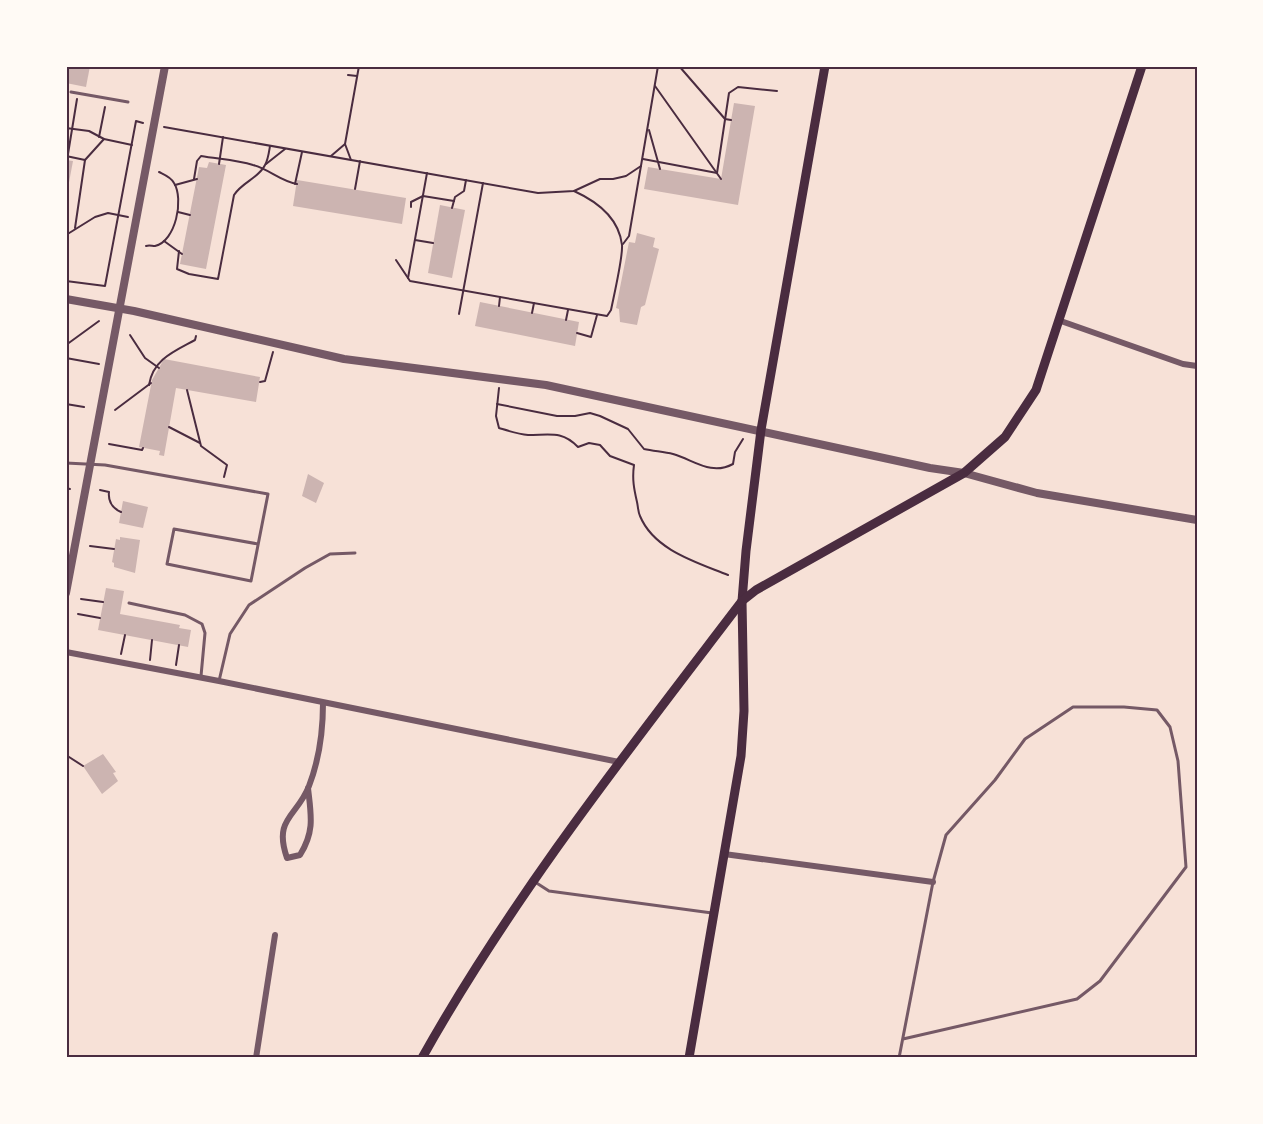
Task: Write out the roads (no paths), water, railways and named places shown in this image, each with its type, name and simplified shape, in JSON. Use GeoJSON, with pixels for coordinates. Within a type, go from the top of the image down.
{"type":"FeatureCollection","features":[{"type":"Feature","properties":{"kind":"main road"},"geometry":{"type":"LineString","coordinates":[[689,1058],[741,756],[744,711],[742,601],[761,430],[825,66]]}},
{"type":"Feature","properties":{"kind":"main road"},"geometry":{"type":"LineString","coordinates":[[422,1058],[485,952],[619,762],[742,601],[766,584],[964,473],[1005,437],[1036,390],[1142,66]]}},
{"type":"Feature","properties":{"kind":"street"},"geometry":{"type":"LineString","coordinates":[[66,593],[70,553],[90,465],[165,66]]}},
{"type":"Feature","properties":{"kind":"street"},"geometry":{"type":"LineString","coordinates":[[66,299],[120,308],[344,359],[546,385],[930,468],[964,473],[1036,493],[1197,520]]}},
{"type":"Feature","properties":{"kind":"street"},"geometry":{"type":"LineString","coordinates":[[1058,320],[1183,364],[1197,366]]}},
{"type":"Feature","properties":{"kind":"street"},"geometry":{"type":"LineString","coordinates":[[66,652],[619,762]]}},
{"type":"Feature","properties":{"kind":"street"},"geometry":{"type":"LineString","coordinates":[[308,788],[312,825],[308,843],[300,855],[287,858],[282,843],[283,830],[287,818],[308,788],[317,760],[323,721],[323,703]]}},
{"type":"Feature","properties":{"kind":"street"},"geometry":{"type":"LineString","coordinates":[[724,854],[933,882]]}},
{"type":"Feature","properties":{"kind":"street"},"geometry":{"type":"LineString","coordinates":[[256,1058],[275,935]]}},
{"type":"Feature","properties":{"kind":"lane"},"geometry":{"type":"LineString","coordinates":[[71,92],[128,102]]}},
{"type":"Feature","properties":{"kind":"lane"},"geometry":{"type":"LineString","coordinates":[[66,463],[105,465],[267,494],[258,544],[251,580],[167,564],[174,530],[258,544]]}},
{"type":"Feature","properties":{"kind":"lane"},"geometry":{"type":"LineString","coordinates":[[219,681],[230,634],[249,604],[330,554],[355,553]]}},
{"type":"Feature","properties":{"kind":"lane"},"geometry":{"type":"LineString","coordinates":[[129,603],[185,615],[202,624],[205,633],[200,678]]}},
{"type":"Feature","properties":{"kind":"lane"},"geometry":{"type":"LineString","coordinates":[[899,1058],[933,882],[946,835],[995,780],[1025,739],[1073,707],[1124,707],[1157,710],[1170,727],[1178,761],[1186,867],[1100,981],[1077,999],[903,1039]]}},
{"type":"Feature","properties":{"kind":"lane"},"geometry":{"type":"LineString","coordinates":[[535,882],[549,891],[714,913]]}}]}
